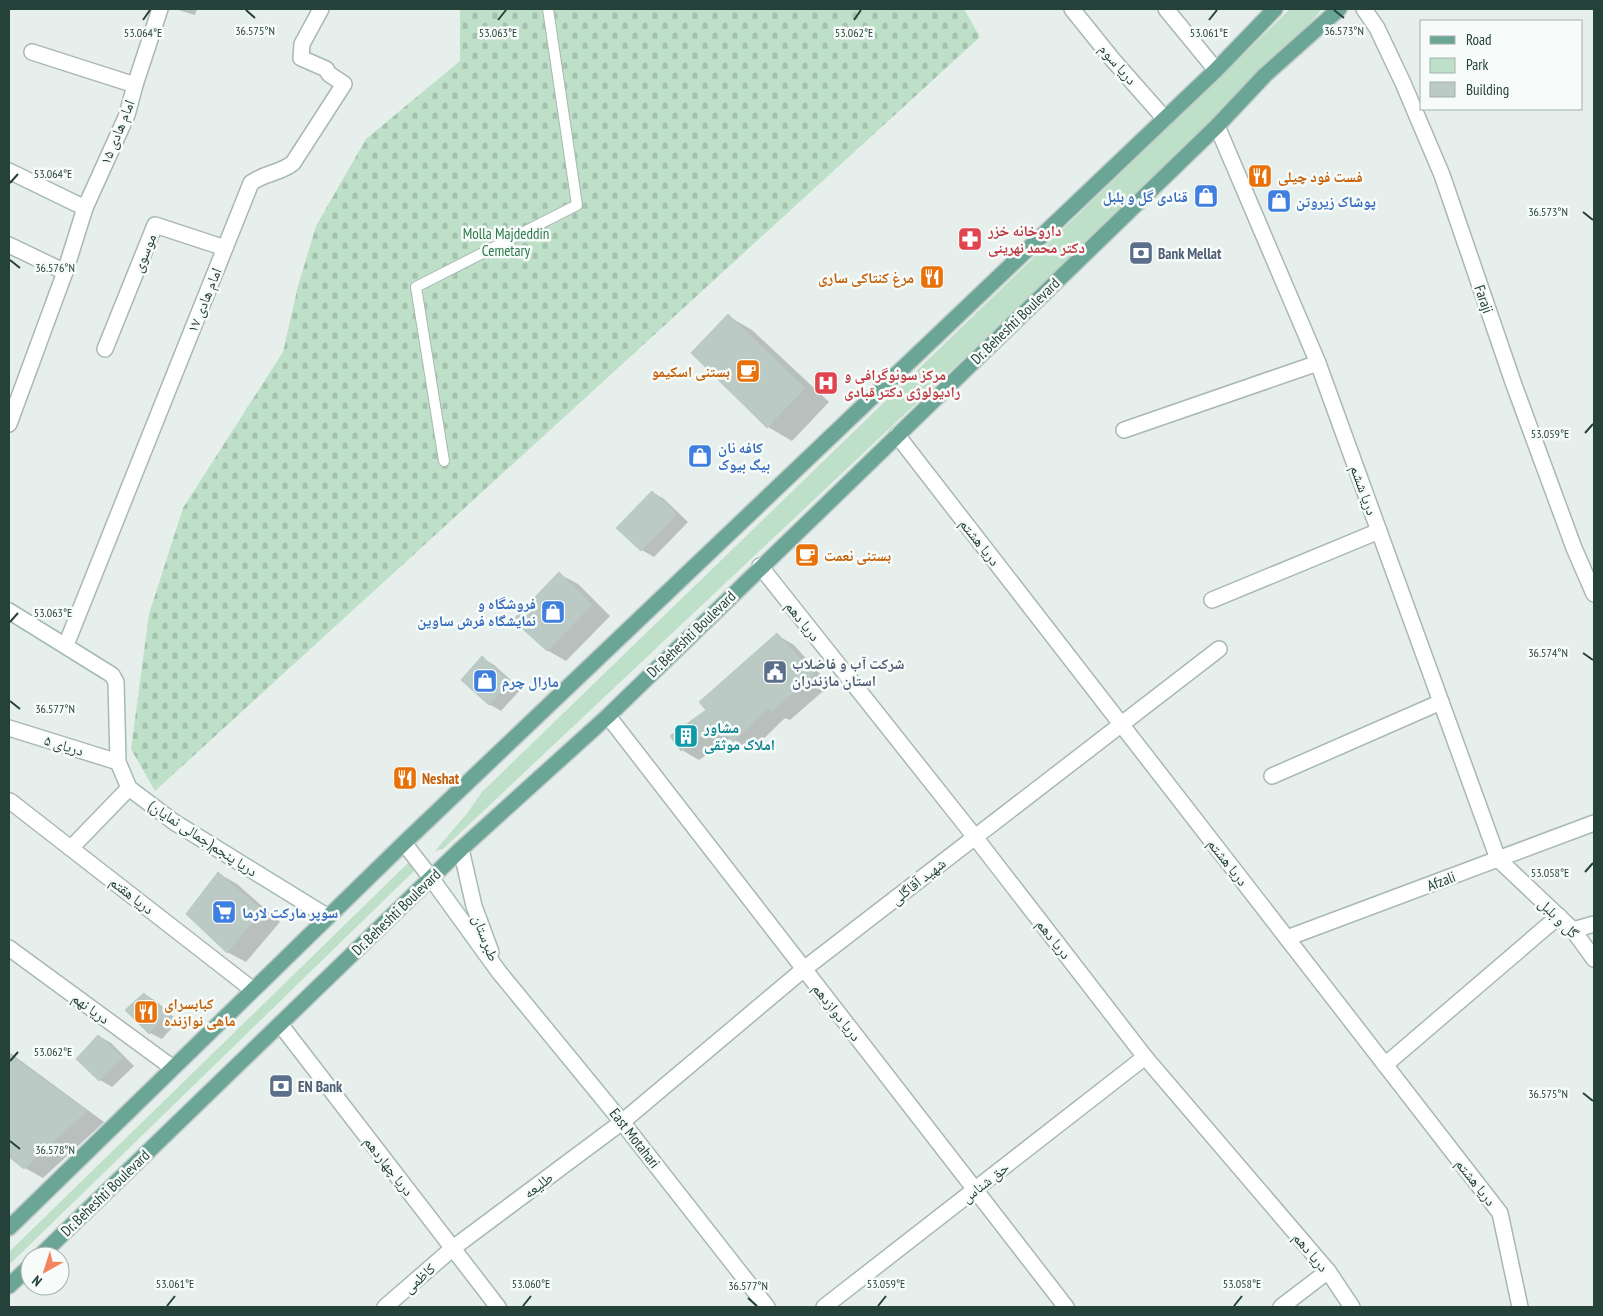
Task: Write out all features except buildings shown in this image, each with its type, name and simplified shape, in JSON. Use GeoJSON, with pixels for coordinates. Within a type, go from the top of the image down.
{"type":"FeatureCollection","features":[{"type":"Feature","properties":{"kind":"main road"},"geometry":{"type":"LineString","coordinates":[[1216,70],[1263,9]]}},
{"type":"Feature","properties":{"kind":"main road"},"geometry":{"type":"LineString","coordinates":[[9,1228],[404,843],[1165,119],[1275,9]]}},
{"type":"Feature","properties":{"kind":"main road","name":"Dr. Beheshti Boulevard"},"geometry":{"type":"LineString","coordinates":[[50,1246],[461,849],[608,716],[760,566],[1217,126],[1265,75],[1339,9]]}},
{"type":"Feature","properties":{"kind":"main road"},"geometry":{"type":"LineString","coordinates":[[9,1286],[20,1276]]}},
{"type":"Feature","properties":{"kind":"street","name":"امام هادی ۱۵"},"geometry":{"type":"LineString","coordinates":[[9,424],[65,272],[86,208],[127,115],[134,85],[160,9]]}},
{"type":"Feature","properties":{"kind":"street","name":"امام هادی ۱۷"},"geometry":{"type":"LineString","coordinates":[[66,645],[251,183],[257,178],[287,168],[293,163],[344,84],[329,74],[326,69],[301,58],[302,44],[321,9]]}},
{"type":"Feature","properties":{"kind":"street","name":"دریا سوم"},"geometry":{"type":"LineString","coordinates":[[1072,9],[1113,60],[1165,119]]}},
{"type":"Feature","properties":{"kind":"street"},"geometry":{"type":"LineString","coordinates":[[1166,9],[1216,70]]}},
{"type":"Feature","properties":{"kind":"street","name":"Faraji"},"geometry":{"type":"LineString","coordinates":[[1364,9],[1377,28],[1396,68],[1442,175],[1514,386],[1574,548],[1594,594]]}},
{"type":"Feature","properties":{"kind":"street"},"geometry":{"type":"LineString","coordinates":[[32,52],[134,85]]}},
{"type":"Feature","properties":{"kind":"street","name":"دریا ششم"},"geometry":{"type":"LineString","coordinates":[[1217,126],[1318,363],[1498,859]]}},
{"type":"Feature","properties":{"kind":"street"},"geometry":{"type":"LineString","coordinates":[[9,171],[86,208]]}},
{"type":"Feature","properties":{"kind":"street","name":"موسوی"},"geometry":{"type":"LineString","coordinates":[[105,349],[155,225],[225,248]]}},
{"type":"Feature","properties":{"kind":"street"},"geometry":{"type":"LineString","coordinates":[[9,245],[65,272]]}},
{"type":"Feature","properties":{"kind":"street"},"geometry":{"type":"LineString","coordinates":[[1124,430],[1318,363]]}},
{"type":"Feature","properties":{"kind":"street","name":"دریا هشتم"},"geometry":{"type":"LineString","coordinates":[[897,435],[1500,1213],[1520,1307]]}},
{"type":"Feature","properties":{"kind":"street"},"geometry":{"type":"LineString","coordinates":[[1212,600],[1379,530]]}},
{"type":"Feature","properties":{"kind":"street","name":"دریا دهم"},"geometry":{"type":"LineString","coordinates":[[760,566],[975,837],[1146,1057],[1328,1272],[1352,1307]]}},
{"type":"Feature","properties":{"kind":"street","name":"دریا پنجم(جمالی نمایان)"},"geometry":{"type":"LineString","coordinates":[[9,611],[112,675],[116,682],[118,762],[129,788],[174,822],[328,917]]}},
{"type":"Feature","properties":{"kind":"street","name":"شهید آقاگلی"},"geometry":{"type":"LineString","coordinates":[[622,1122],[804,969],[1219,649]]}},
{"type":"Feature","properties":{"kind":"street"},"geometry":{"type":"LineString","coordinates":[[1272,776],[1440,702]]}},
{"type":"Feature","properties":{"kind":"street","name":"دریا دوازدهم"},"geometry":{"type":"LineString","coordinates":[[608,716],[1066,1307]]}},
{"type":"Feature","properties":{"kind":"street","name":"دریای ۵"},"geometry":{"type":"LineString","coordinates":[[9,728],[118,762]]}},
{"type":"Feature","properties":{"kind":"street"},"geometry":{"type":"LineString","coordinates":[[71,848],[129,788]]}},
{"type":"Feature","properties":{"kind":"street","name":"دریا هقتم"},"geometry":{"type":"LineString","coordinates":[[10,801],[253,990]]}},
{"type":"Feature","properties":{"kind":"street","name":"Afzali"},"geometry":{"type":"LineString","coordinates":[[1287,938],[1594,823]]}},
{"type":"Feature","properties":{"kind":"street","name":"طبرستان"},"geometry":{"type":"LineString","coordinates":[[404,843],[432,878],[499,972]]}},
{"type":"Feature","properties":{"kind":"street","name":"طبرستان"},"geometry":{"type":"LineString","coordinates":[[461,849],[474,906],[499,972]]}},
{"type":"Feature","properties":{"kind":"street","name":"گل و بلبل"},"geometry":{"type":"LineString","coordinates":[[1498,859],[1573,930],[1594,959]]}},
{"type":"Feature","properties":{"kind":"street"},"geometry":{"type":"LineString","coordinates":[[1385,1064],[1559,916]]}},
{"type":"Feature","properties":{"kind":"street"},"geometry":{"type":"LineString","coordinates":[[1573,930],[1594,924]]}},
{"type":"Feature","properties":{"kind":"street","name":"دریا نهم"},"geometry":{"type":"LineString","coordinates":[[9,948],[174,1068]]}},
{"type":"Feature","properties":{"kind":"street","name":"East Motahari"},"geometry":{"type":"LineString","coordinates":[[499,972],[622,1122],[767,1307]]}},
{"type":"Feature","properties":{"kind":"street","name":"دریا چهاردهم"},"geometry":{"type":"LineString","coordinates":[[280,1024],[498,1307]]}},
{"type":"Feature","properties":{"kind":"street","name":"حق شناس"},"geometry":{"type":"LineString","coordinates":[[824,1307],[1146,1057]]}},
{"type":"Feature","properties":{"kind":"street","name":"طلیعه"},"geometry":{"type":"LineString","coordinates":[[453,1248],[622,1122]]}},
{"type":"Feature","properties":{"kind":"street","name":"کاظمی"},"geometry":{"type":"LineString","coordinates":[[385,1307],[453,1248]]}},
{"type":"Feature","properties":{"kind":"street"},"geometry":{"type":"LineString","coordinates":[[1281,1307],[1328,1272]]}},
{"type":"Feature","properties":{"kind":"lane"},"geometry":{"type":"LineString","coordinates":[[444,461],[416,287],[578,205],[548,9]]}},
{"type":"Feature","properties":{"kind":"green space","name":"Molla Majdeddin Cemetary"},"geometry":{"type":"Polygon","coordinates":[[[460,9],[964,9],[980,37],[155,791],[131,749],[149,614],[183,508],[283,352],[298,286],[316,226],[366,139],[460,61],[460,9]]]}},
{"type":"Feature","properties":{"kind":"green space"},"geometry":{"type":"Polygon","coordinates":[[[1290,9],[1322,9],[1265,75],[443,849],[435,851],[468,812],[482,792],[1290,9]]]}},
{"type":"Feature","properties":{"kind":"green space"},"geometry":{"type":"Polygon","coordinates":[[[408,863],[412,863],[416,867],[29,1246],[20,1246],[20,1254],[9,1265],[9,1252],[408,863]]]}},
{"type":"Feature","properties":{"kind":"place","name":"فست فود چیلی"},"geometry":{"type":"Point","coordinates":[1260,176]}},
{"type":"Feature","properties":{"kind":"place","name":"قنادی گل و بلبل"},"geometry":{"type":"Point","coordinates":[1206,196]}},
{"type":"Feature","properties":{"kind":"place","name":"پوشاک زیروتن"},"geometry":{"type":"Point","coordinates":[1279,201]}},
{"type":"Feature","properties":{"kind":"place","name":"داروخانه خزر دکتر محمد نهرینی"},"geometry":{"type":"Point","coordinates":[970,239]}},
{"type":"Feature","properties":{"kind":"place","name":"Bank Mellat"},"geometry":{"type":"Point","coordinates":[1141,253]}},
{"type":"Feature","properties":{"kind":"place","name":"مرغ کنتاکی ساری"},"geometry":{"type":"Point","coordinates":[932,277]}},
{"type":"Feature","properties":{"kind":"place","name":"بستنی اسکیمو"},"geometry":{"type":"Point","coordinates":[748,371]}},
{"type":"Feature","properties":{"kind":"place","name":"مركز سونوگرافی و راديولوژی دكتر قبادی"},"geometry":{"type":"Point","coordinates":[826,383]}},
{"type":"Feature","properties":{"kind":"place","name":"کافه نان بیگ بیوک"},"geometry":{"type":"Point","coordinates":[700,456]}},
{"type":"Feature","properties":{"kind":"place","name":"بستنی نعمت"},"geometry":{"type":"Point","coordinates":[807,555]}},
{"type":"Feature","properties":{"kind":"place","name":"فروشگاه و نمایشگاه فرش ساوین"},"geometry":{"type":"Point","coordinates":[553,612]}},
{"type":"Feature","properties":{"kind":"place","name":"شرکت آب و فاضلاب استان مازندران"},"geometry":{"type":"Point","coordinates":[775,672]}},
{"type":"Feature","properties":{"kind":"place","name":"مارال چرم"},"geometry":{"type":"Point","coordinates":[485,681]}},
{"type":"Feature","properties":{"kind":"place","name":"مشاور املاک موثقی"},"geometry":{"type":"Point","coordinates":[686,736]}},
{"type":"Feature","properties":{"kind":"place","name":"Neshat"},"geometry":{"type":"Point","coordinates":[405,778]}},
{"type":"Feature","properties":{"kind":"place","name":"سوپر مارکت لارما"},"geometry":{"type":"Point","coordinates":[224,912]}},
{"type":"Feature","properties":{"kind":"place","name":"کبابسرای ماهی نوازنده"},"geometry":{"type":"Point","coordinates":[146,1012]}},
{"type":"Feature","properties":{"kind":"place","name":"EN Bank"},"geometry":{"type":"Point","coordinates":[281,1086]}}]}
